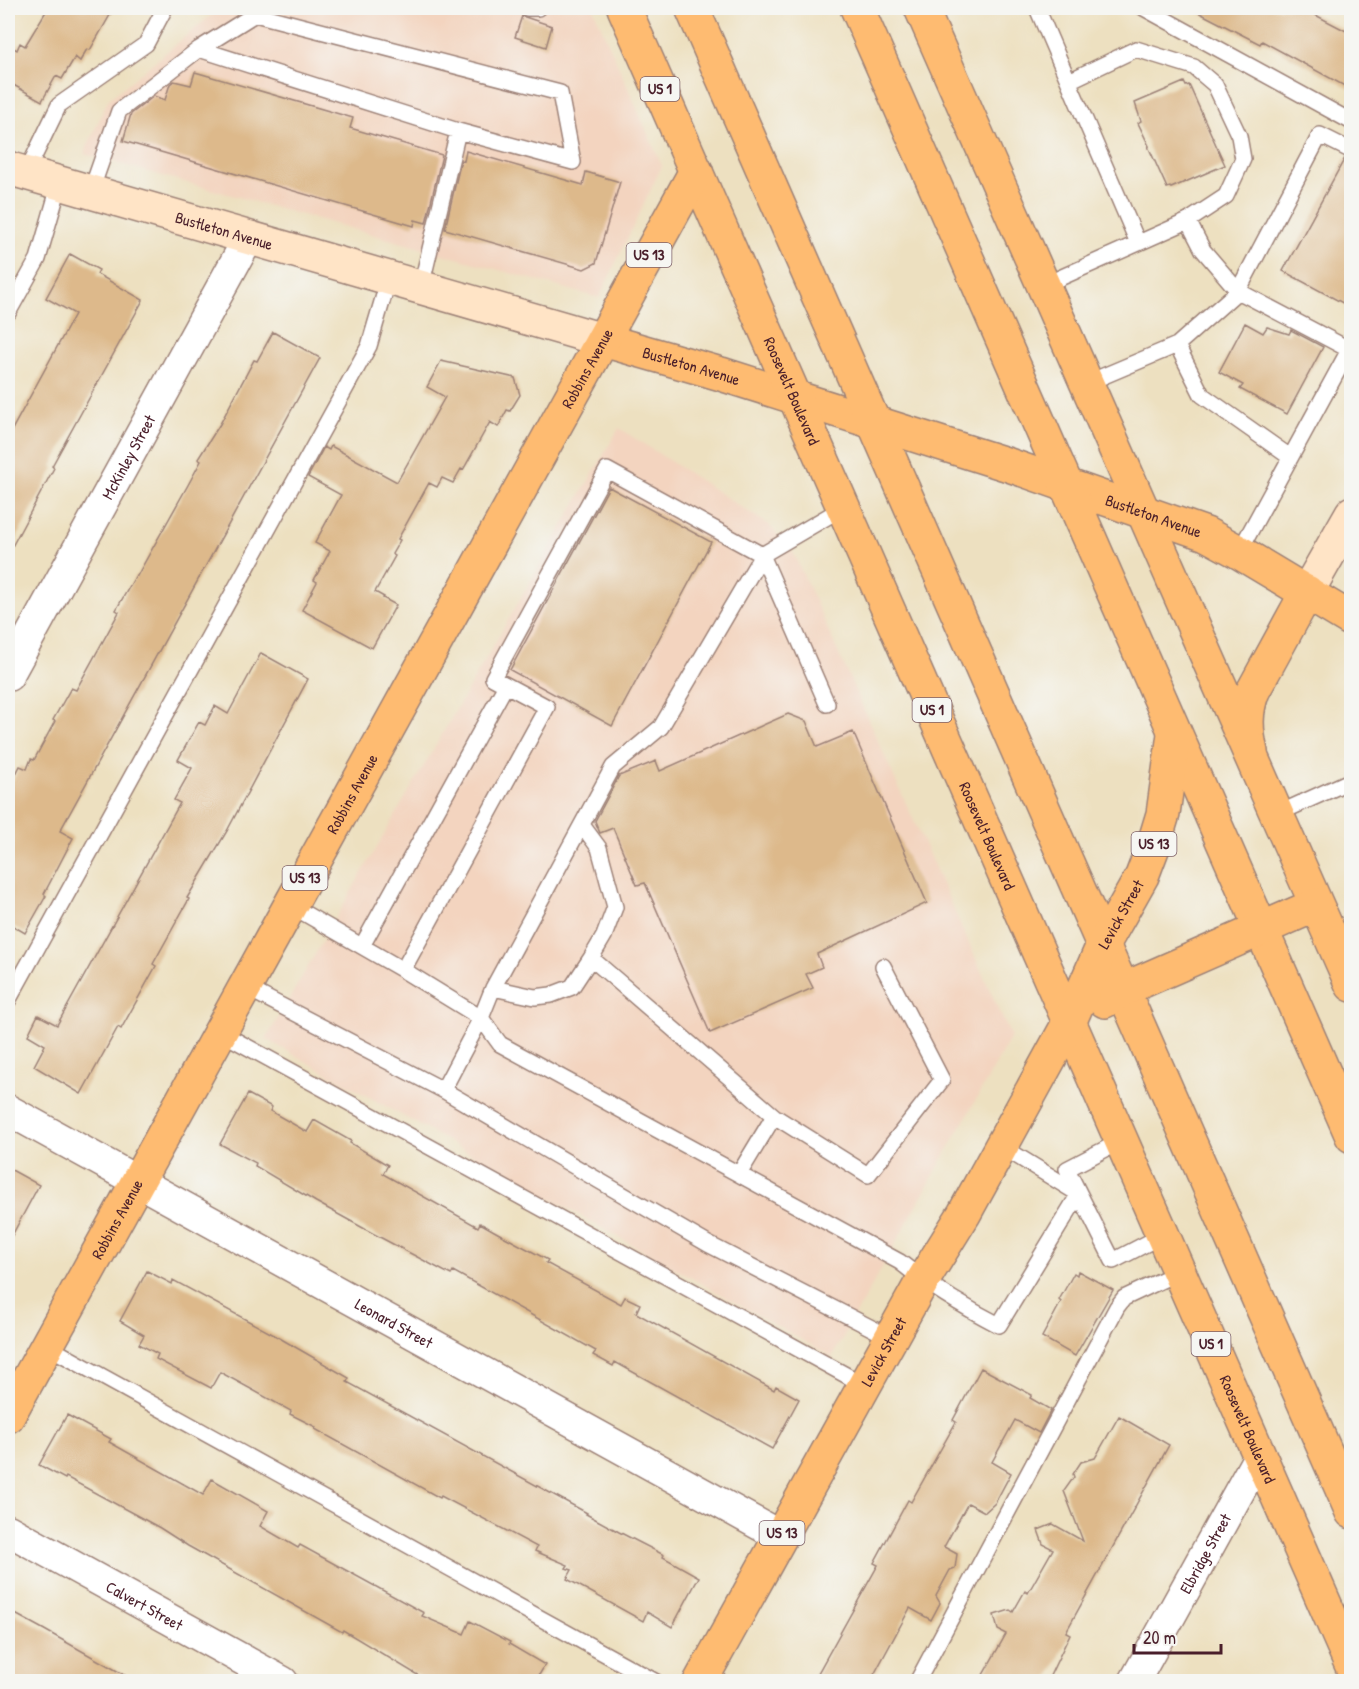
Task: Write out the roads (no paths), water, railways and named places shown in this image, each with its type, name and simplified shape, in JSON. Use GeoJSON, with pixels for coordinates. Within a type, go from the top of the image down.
{"type":"FeatureCollection","features":[{"type":"Feature","properties":{"kind":"main road","name":"Roosevelt Boulevard"},"geometry":{"type":"LineString","coordinates":[[624,8],[1352,1666]]}},
{"type":"Feature","properties":{"kind":"main road"},"geometry":{"type":"LineString","coordinates":[[692,8],[1352,1512]]}},
{"type":"Feature","properties":{"kind":"main road"},"geometry":{"type":"LineString","coordinates":[[857,8],[1352,1136]]}},
{"type":"Feature","properties":{"kind":"main road"},"geometry":{"type":"LineString","coordinates":[[921,8],[1352,985]]}},
{"type":"Feature","properties":{"kind":"main road","name":"Bustleton Avenue"},"geometry":{"type":"LineString","coordinates":[[17,171],[721,374],[1065,484],[1206,534],[1352,620]]}},
{"type":"Feature","properties":{"kind":"main road","name":"Robbins Avenue"},"geometry":{"type":"LineString","coordinates":[[8,1416],[696,171]]}},
{"type":"Feature","properties":{"kind":"main road"},"geometry":{"type":"LineString","coordinates":[[1252,758],[1246,717],[1253,690],[1352,513]]}},
{"type":"Feature","properties":{"kind":"main road","name":"Levick Street"},"geometry":{"type":"LineString","coordinates":[[700,1682],[923,1280],[964,1215],[1069,1023],[1103,945],[1142,876],[1154,846],[1163,814],[1175,732]]}},
{"type":"Feature","properties":{"kind":"main road","name":"Levick Street"},"geometry":{"type":"LineString","coordinates":[[1069,1023],[1122,990],[1316,905]]}},
{"type":"Feature","properties":{"kind":"main road"},"geometry":{"type":"LineString","coordinates":[[1303,1555],[1352,1620]]}},
{"type":"Feature","properties":{"kind":"street","name":"McKinley Street"},"geometry":{"type":"LineString","coordinates":[[8,676],[249,237]]}},
{"type":"Feature","properties":{"kind":"street","name":"Leonard Street"},"geometry":{"type":"LineString","coordinates":[[8,1110],[780,1536]]}},
{"type":"Feature","properties":{"kind":"street","name":"Elbridge Street"},"geometry":{"type":"LineString","coordinates":[[1134,1682],[1259,1456]]}},
{"type":"Feature","properties":{"kind":"street","name":"Calvert Street"},"geometry":{"type":"LineString","coordinates":[[8,1530],[283,1682]]}},
{"type":"Feature","properties":{"kind":"lane"},"geometry":{"type":"LineString","coordinates":[[17,171],[59,105],[146,44],[165,8]]}},
{"type":"Feature","properties":{"kind":"lane"},"geometry":{"type":"LineString","coordinates":[[527,8],[538,8]]}},
{"type":"Feature","properties":{"kind":"lane"},"geometry":{"type":"LineString","coordinates":[[1037,8],[1138,243]]}},
{"type":"Feature","properties":{"kind":"lane"},"geometry":{"type":"LineString","coordinates":[[1144,8],[1352,122]]}},
{"type":"Feature","properties":{"kind":"lane"},"geometry":{"type":"LineString","coordinates":[[8,313],[75,187],[119,111],[199,50],[255,14],[560,93],[573,162],[458,131],[199,50]]}},
{"type":"Feature","properties":{"kind":"lane"},"geometry":{"type":"LineString","coordinates":[[1044,285],[1188,221],[1226,196],[1243,159],[1239,136],[1215,85],[1194,67],[1136,49],[1069,81]]}},
{"type":"Feature","properties":{"kind":"lane"},"geometry":{"type":"LineString","coordinates":[[421,287],[458,131]]}},
{"type":"Feature","properties":{"kind":"lane"},"geometry":{"type":"LineString","coordinates":[[1087,383],[1177,345],[1238,291],[1320,135],[1352,151]]}},
{"type":"Feature","properties":{"kind":"lane"},"geometry":{"type":"LineString","coordinates":[[1188,221],[1203,250],[1238,291],[1350,350],[1239,552]]}},
{"type":"Feature","properties":{"kind":"lane"},"geometry":{"type":"LineString","coordinates":[[8,1001],[369,346],[389,278]]}},
{"type":"Feature","properties":{"kind":"lane"},"geometry":{"type":"LineString","coordinates":[[1177,345],[1202,395],[1290,457]]}},
{"type":"Feature","properties":{"kind":"lane"},"geometry":{"type":"LineString","coordinates":[[403,970],[547,707],[493,678],[608,470],[762,555],[827,704]]}},
{"type":"Feature","properties":{"kind":"lane"},"geometry":{"type":"LineString","coordinates":[[443,1090],[481,1018],[493,988],[613,767],[661,727],[762,555],[844,507]]}},
{"type":"Feature","properties":{"kind":"lane"},"geometry":{"type":"LineString","coordinates":[[362,946],[506,685]]}},
{"type":"Feature","properties":{"kind":"lane"},"geometry":{"type":"LineString","coordinates":[[1276,814],[1352,780]]}},
{"type":"Feature","properties":{"kind":"lane"},"geometry":{"type":"LineString","coordinates":[[493,988],[534,997],[551,995],[572,987],[604,936],[615,907],[599,848],[582,825]]}},
{"type":"Feature","properties":{"kind":"lane"},"geometry":{"type":"LineString","coordinates":[[290,905],[481,1018],[500,1044],[900,1262],[957,1303],[999,1325],[1079,1194]]}},
{"type":"Feature","properties":{"kind":"lane"},"geometry":{"type":"LineString","coordinates":[[591,958],[774,1116],[868,1175],[942,1080],[883,966]]}},
{"type":"Feature","properties":{"kind":"lane"},"geometry":{"type":"LineString","coordinates":[[245,987],[443,1090],[708,1244],[891,1338]]}},
{"type":"Feature","properties":{"kind":"lane"},"geometry":{"type":"LineString","coordinates":[[220,1032],[864,1385]]}},
{"type":"Feature","properties":{"kind":"lane"},"geometry":{"type":"LineString","coordinates":[[740,1174],[774,1116]]}},
{"type":"Feature","properties":{"kind":"lane"},"geometry":{"type":"LineString","coordinates":[[1121,1141],[1067,1169],[1113,1260],[1162,1235]]}},
{"type":"Feature","properties":{"kind":"lane"},"geometry":{"type":"LineString","coordinates":[[1001,1146],[1079,1194]]}},
{"type":"Feature","properties":{"kind":"lane"},"geometry":{"type":"LineString","coordinates":[[917,1682],[1117,1307],[1124,1298],[1179,1272]]}},
{"type":"Feature","properties":{"kind":"lane"},"geometry":{"type":"LineString","coordinates":[[47,1346],[656,1682]]}}]}
